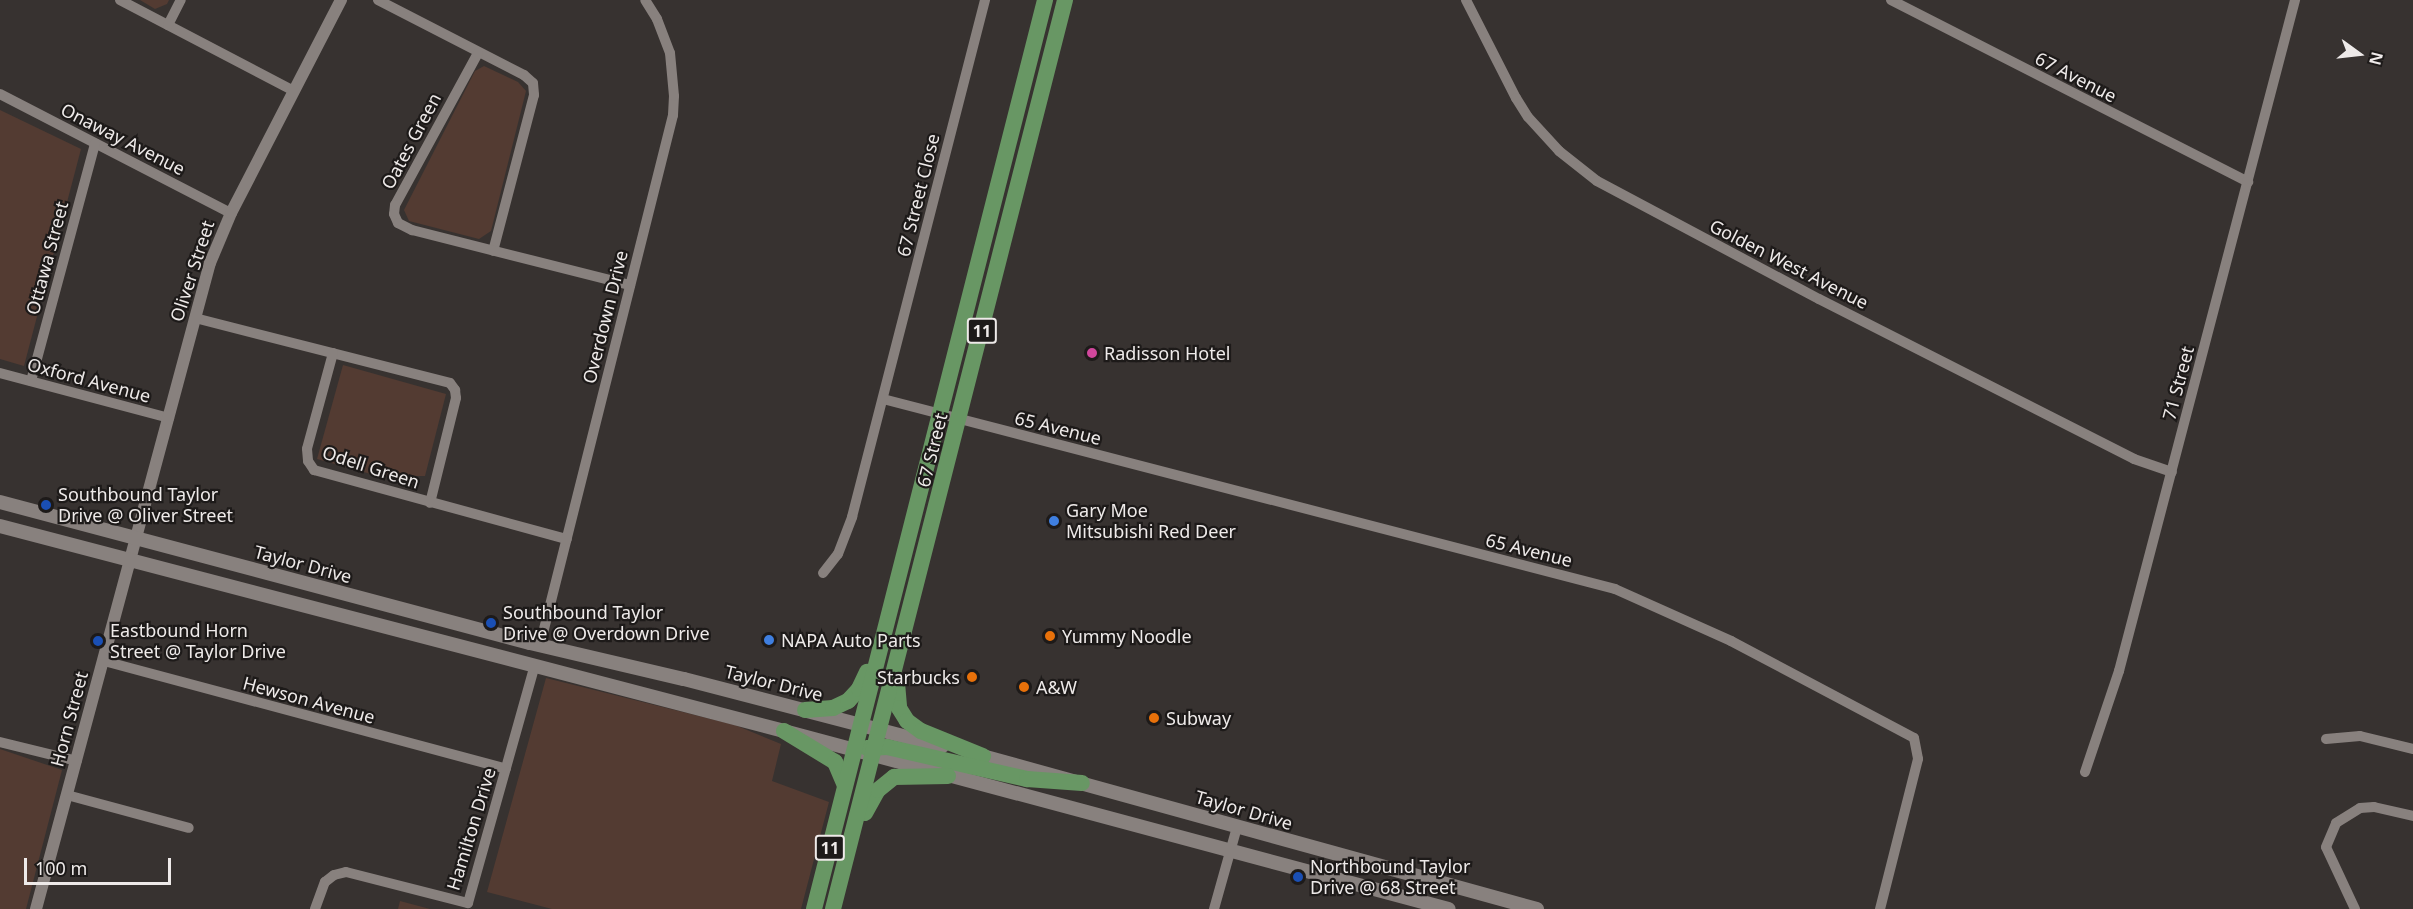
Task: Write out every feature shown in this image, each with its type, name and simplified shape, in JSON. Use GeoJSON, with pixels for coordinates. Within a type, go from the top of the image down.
{"type":"FeatureCollection","features":[{"type":"Feature","properties":{"kind":"main road","name":"67 Street"},"geometry":{"type":"LineString","coordinates":[[814,909],[1045,0]]}},
{"type":"Feature","properties":{"kind":"main road","name":"67 Street"},"geometry":{"type":"LineString","coordinates":[[833,909],[960,420],[1065,0]]}},
{"type":"Feature","properties":{"kind":"main road","name":"Taylor Drive"},"geometry":{"type":"LineString","coordinates":[[0,502],[540,645],[983,756],[1537,909]]}},
{"type":"Feature","properties":{"kind":"main road"},"geometry":{"type":"LineString","coordinates":[[0,526],[535,665],[854,751],[874,751],[887,747],[1027,778],[1082,783]]}},
{"type":"Feature","properties":{"kind":"main road"},"geometry":{"type":"LineString","coordinates":[[805,710],[833,708],[854,696],[884,633]]}},
{"type":"Feature","properties":{"kind":"main road"},"geometry":{"type":"LineString","coordinates":[[897,662],[897,694],[902,716],[921,731],[983,756]]}},
{"type":"Feature","properties":{"kind":"main road"},"geometry":{"type":"LineString","coordinates":[[784,731],[835,762],[846,787]]}},
{"type":"Feature","properties":{"kind":"main road"},"geometry":{"type":"LineString","coordinates":[[874,751],[948,776],[1449,909]]}},
{"type":"Feature","properties":{"kind":"main road"},"geometry":{"type":"LineString","coordinates":[[852,838],[878,790],[894,777],[948,776]]}},
{"type":"Feature","properties":{"kind":"street"},"geometry":{"type":"LineString","coordinates":[[120,0],[294,91]]}},
{"type":"Feature","properties":{"kind":"street"},"geometry":{"type":"LineString","coordinates":[[168,25],[181,0]]}},
{"type":"Feature","properties":{"kind":"street","name":"Oliver Street"},"geometry":{"type":"LineString","coordinates":[[136,538],[213,256],[231,213],[341,0]]}},
{"type":"Feature","properties":{"kind":"street"},"geometry":{"type":"LineString","coordinates":[[378,0],[477,53],[524,75],[534,86],[493,251]]}},
{"type":"Feature","properties":{"kind":"street","name":"Overdown Drive"},"geometry":{"type":"LineString","coordinates":[[540,645],[669,137],[674,96],[672,63],[667,42],[645,0]]}},
{"type":"Feature","properties":{"kind":"street","name":"67 Street Close"},"geometry":{"type":"LineString","coordinates":[[823,573],[845,538],[985,0]]}},
{"type":"Feature","properties":{"kind":"street","name":"Golden West Avenue"},"geometry":{"type":"LineString","coordinates":[[1466,0],[1528,117],[1558,151],[1596,181],[1819,299],[2134,459],[2172,472]]}},
{"type":"Feature","properties":{"kind":"street","name":"67 Avenue"},"geometry":{"type":"LineString","coordinates":[[1891,0],[2248,182]]}},
{"type":"Feature","properties":{"kind":"street","name":"71 Street"},"geometry":{"type":"LineString","coordinates":[[2085,772],[2119,671],[2295,0]]}},
{"type":"Feature","properties":{"kind":"street","name":"Oates Green"},"geometry":{"type":"LineString","coordinates":[[477,53],[394,210],[398,223],[407,228],[493,251],[630,285]]}},
{"type":"Feature","properties":{"kind":"street","name":"Onaway Avenue"},"geometry":{"type":"LineString","coordinates":[[0,94],[231,213]]}},
{"type":"Feature","properties":{"kind":"street","name":"Ottawa Street"},"geometry":{"type":"LineString","coordinates":[[31,381],[95,143]]}},
{"type":"Feature","properties":{"kind":"street","name":"Odell Green"},"geometry":{"type":"LineString","coordinates":[[195,318],[445,381],[453,386],[455,404],[430,503]]}},
{"type":"Feature","properties":{"kind":"street","name":"Odell Green"},"geometry":{"type":"LineString","coordinates":[[333,353],[307,449],[310,465],[318,472],[567,539]]}},
{"type":"Feature","properties":{"kind":"street","name":"Oxford Avenue"},"geometry":{"type":"LineString","coordinates":[[0,373],[169,418]]}},
{"type":"Feature","properties":{"kind":"street"},"geometry":{"type":"LineString","coordinates":[[883,399],[940,414]]}},
{"type":"Feature","properties":{"kind":"street","name":"65 Avenue"},"geometry":{"type":"LineString","coordinates":[[940,414],[1615,589],[1772,662],[1914,738],[1918,759],[1880,909]]}},
{"type":"Feature","properties":{"kind":"street","name":"Horn Street"},"geometry":{"type":"LineString","coordinates":[[36,909],[136,538]]}},
{"type":"Feature","properties":{"kind":"street","name":"Hewson Avenue"},"geometry":{"type":"LineString","coordinates":[[104,661],[506,769]]}},
{"type":"Feature","properties":{"kind":"street","name":"Hamilton Drive"},"geometry":{"type":"LineString","coordinates":[[315,909],[325,882],[334,875],[346,872],[468,903],[535,665]]}},
{"type":"Feature","properties":{"kind":"street"},"geometry":{"type":"LineString","coordinates":[[2326,739],[2360,736],[2413,749]]}},
{"type":"Feature","properties":{"kind":"street"},"geometry":{"type":"LineString","coordinates":[[0,742],[76,761]]}},
{"type":"Feature","properties":{"kind":"street"},"geometry":{"type":"LineString","coordinates":[[67,795],[189,828]]}},
{"type":"Feature","properties":{"kind":"street"},"geometry":{"type":"LineString","coordinates":[[2355,909],[2326,847],[2336,823],[2360,808],[2374,807],[2413,816]]}},
{"type":"Feature","properties":{"kind":"street"},"geometry":{"type":"LineString","coordinates":[[1214,909],[1237,827]]}},
{"type":"Feature","properties":{"kind":"shaded area"},"geometry":{"type":"Polygon","coordinates":[[[140,0],[169,0],[167,4],[155,9],[140,0]]]}},
{"type":"Feature","properties":{"kind":"shaded area"},"geometry":{"type":"Polygon","coordinates":[[[484,66],[518,82],[526,91],[491,231],[479,239],[409,221],[404,210],[475,71],[484,66]]]}},
{"type":"Feature","properties":{"kind":"shaded area"},"geometry":{"type":"Polygon","coordinates":[[[0,110],[81,149],[24,366],[0,359],[0,110]]]}},
{"type":"Feature","properties":{"kind":"shaded area"},"geometry":{"type":"Polygon","coordinates":[[[343,365],[446,394],[425,476],[378,476],[317,459],[343,365]]]}},
{"type":"Feature","properties":{"kind":"shaded area"},"geometry":{"type":"Polygon","coordinates":[[[546,678],[735,725],[781,744],[772,781],[829,802],[801,909],[552,909],[487,892],[546,678]]]}},
{"type":"Feature","properties":{"kind":"shaded area"},"geometry":{"type":"Polygon","coordinates":[[[0,749],[62,770],[26,909],[0,909],[0,749]]]}},
{"type":"Feature","properties":{"kind":"shaded area"},"geometry":{"type":"Polygon","coordinates":[[[400,901],[430,909],[398,909],[400,901]]]}},
{"type":"Feature","properties":{"kind":"place","name":"Radisson Hotel"},"geometry":{"type":"Point","coordinates":[1092,353]}},
{"type":"Feature","properties":{"kind":"place","name":"Southbound Taylor Drive @ Oliver Street"},"geometry":{"type":"Point","coordinates":[46,505]}},
{"type":"Feature","properties":{"kind":"place","name":"Gary Moe Mitsubishi Red Deer"},"geometry":{"type":"Point","coordinates":[1054,521]}},
{"type":"Feature","properties":{"kind":"place","name":"Southbound Taylor Drive @ Overdown Drive"},"geometry":{"type":"Point","coordinates":[491,623]}},
{"type":"Feature","properties":{"kind":"place","name":"Yummy Noodle"},"geometry":{"type":"Point","coordinates":[1050,636]}},
{"type":"Feature","properties":{"kind":"place","name":"NAPA Auto Parts"},"geometry":{"type":"Point","coordinates":[769,640]}},
{"type":"Feature","properties":{"kind":"place","name":"Eastbound Horn Street @ Taylor Drive"},"geometry":{"type":"Point","coordinates":[98,641]}},
{"type":"Feature","properties":{"kind":"place","name":"Starbucks"},"geometry":{"type":"Point","coordinates":[972,677]}},
{"type":"Feature","properties":{"kind":"place","name":"A&W"},"geometry":{"type":"Point","coordinates":[1024,687]}},
{"type":"Feature","properties":{"kind":"place","name":"Subway"},"geometry":{"type":"Point","coordinates":[1154,718]}},
{"type":"Feature","properties":{"kind":"place","name":"Northbound Taylor Drive @ 68 Street"},"geometry":{"type":"Point","coordinates":[1298,877]}}]}
